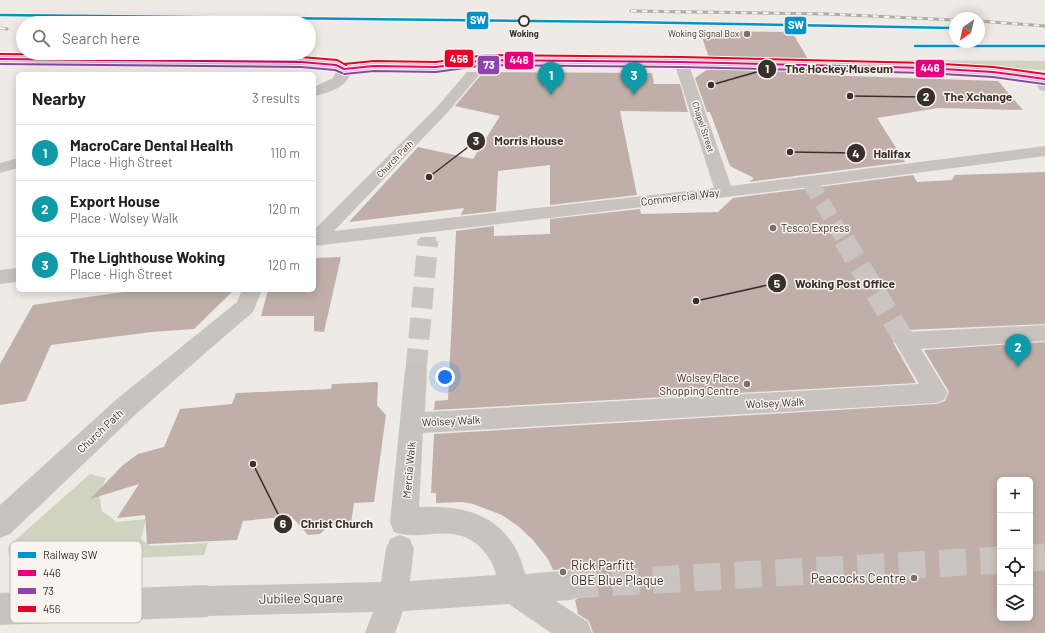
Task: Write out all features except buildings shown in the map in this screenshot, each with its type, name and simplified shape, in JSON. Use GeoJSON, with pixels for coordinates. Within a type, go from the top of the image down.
{"type":"FeatureCollection","features":[{"type":"Feature","properties":{"kind":"street"},"geometry":{"type":"LineString","coordinates":[[0,59],[16,59]]}},
{"type":"Feature","properties":{"kind":"street"},"geometry":{"type":"LineString","coordinates":[[100,60],[301,62],[336,65],[344,69],[374,66],[436,67],[486,60],[681,62],[926,68],[993,72],[1043,82]]}},
{"type":"Feature","properties":{"kind":"street","name":"Chapel Street"},"geometry":{"type":"LineString","coordinates":[[681,62],[724,192]]}},
{"type":"Feature","properties":{"kind":"street"},"geometry":{"type":"LineString","coordinates":[[316,91],[336,83],[343,76],[344,69]]}},
{"type":"Feature","properties":{"kind":"street","name":"Church Path"},"geometry":{"type":"LineString","coordinates":[[316,239],[442,110],[472,75]]}},
{"type":"Feature","properties":{"kind":"street","name":"Commercial Way"},"geometry":{"type":"LineString","coordinates":[[316,240],[428,232],[1045,151]]}},
{"type":"Feature","properties":{"kind":"street"},"geometry":{"type":"LineString","coordinates":[[0,168],[16,164]]}},
{"type":"Feature","properties":{"kind":"street"},"geometry":{"type":"LineString","coordinates":[[0,277],[16,275]]}},
{"type":"Feature","properties":{"kind":"street"},"geometry":{"type":"LineString","coordinates":[[203,342],[246,306],[251,292]]}},
{"type":"Feature","properties":{"kind":"street","name":"Wolsey Walk"},"geometry":{"type":"LineString","coordinates":[[412,423],[936,393],[905,341],[1045,333]]}},
{"type":"Feature","properties":{"kind":"street","name":"Church Path"},"geometry":{"type":"LineString","coordinates":[[0,524],[128,406],[203,342]]}},
{"type":"Feature","properties":{"kind":"street","name":"Mercia Walk"},"geometry":{"type":"LineString","coordinates":[[402,535],[416,370]]}},
{"type":"Feature","properties":{"kind":"street"},"geometry":{"type":"LineString","coordinates":[[380,633],[394,597],[402,535],[433,518],[464,521],[489,536],[506,559],[513,589],[577,633]]}},
{"type":"Feature","properties":{"kind":"street","name":"Jubilee Square"},"geometry":{"type":"LineString","coordinates":[[207,601],[237,599],[394,597],[571,585]]}},
{"type":"Feature","properties":{"kind":"street"},"geometry":{"type":"LineString","coordinates":[[142,604],[207,601]]}},
{"type":"Feature","properties":{"kind":"street"},"geometry":{"type":"LineString","coordinates":[[0,609],[10,609]]}},
{"type":"Feature","properties":{"kind":"green space"},"geometry":{"type":"Polygon","coordinates":[[[728,59],[832,60],[833,62],[860,62],[859,60],[1045,61],[1045,70],[728,59]]]}},
{"type":"Feature","properties":{"kind":"green space"},"geometry":{"type":"Polygon","coordinates":[[[90,474],[106,478],[99,493],[102,511],[117,522],[146,519],[141,539],[151,546],[208,543],[204,555],[142,557],[142,541],[14,541],[90,474]]]}},
{"type":"Feature","properties":{"kind":"green space"},"geometry":{"type":"Polygon","coordinates":[[[10,546],[10,557],[9,556],[8,549],[10,546]]]}},
{"type":"Feature","properties":{"kind":"tunnel"},"geometry":{"type":"LineString","coordinates":[[810,182],[845,241]]}},
{"type":"Feature","properties":{"kind":"tunnel"},"geometry":{"type":"LineString","coordinates":[[416,370],[428,240]]}},
{"type":"Feature","properties":{"kind":"tunnel"},"geometry":{"type":"LineString","coordinates":[[844,240],[905,341]]}},
{"type":"Feature","properties":{"kind":"tunnel"},"geometry":{"type":"LineString","coordinates":[[1033,558],[1045,557]]}},
{"type":"Feature","properties":{"kind":"tunnel"},"geometry":{"type":"LineString","coordinates":[[571,585],[997,560]]}},
{"type":"Feature","properties":{"kind":"railway"},"geometry":{"type":"LineString","coordinates":[[631,11],[828,14],[949,20]]}},
{"type":"Feature","properties":{"kind":"railway"},"geometry":{"type":"LineString","coordinates":[[985,21],[1045,26]]}},
{"type":"Feature","properties":{"kind":"railway"},"geometry":{"type":"LineString","coordinates":[[0,28],[7,29]]}},
{"type":"Feature","properties":{"kind":"rail line","name":"SW"},"geometry":{"type":"LineString","coordinates":[[0,15],[89,16]]}},
{"type":"Feature","properties":{"kind":"rail line","name":"SW"},"geometry":{"type":"LineString","coordinates":[[316,19],[949,28]]}},
{"type":"Feature","properties":{"kind":"rail line","name":"SW"},"geometry":{"type":"LineString","coordinates":[[915,46],[1045,46]]}},
{"type":"Feature","properties":{"kind":"transit line","name":"456"},"geometry":{"type":"LineString","coordinates":[[0,54],[16,54]]}},
{"type":"Feature","properties":{"kind":"transit line","name":"456"},"geometry":{"type":"LineString","coordinates":[[344,64],[374,61],[436,62],[486,55],[681,57],[926,63],[993,67],[1045,74]]}},
{"type":"Feature","properties":{"kind":"transit line","name":"456"},"geometry":{"type":"LineString","coordinates":[[316,58],[337,60],[346,65]]}},
{"type":"Feature","properties":{"kind":"transit line","name":"446"},"geometry":{"type":"LineString","coordinates":[[0,59],[16,59]]}},
{"type":"Feature","properties":{"kind":"transit line","name":"446"},"geometry":{"type":"LineString","coordinates":[[100,60],[301,62],[336,65],[344,69]]}},
{"type":"Feature","properties":{"kind":"transit line","name":"446"},"geometry":{"type":"LineString","coordinates":[[344,69],[374,66],[436,67],[486,60],[681,62],[926,68],[993,72],[1045,79]]}},
{"type":"Feature","properties":{"kind":"transit line","name":"73"},"geometry":{"type":"LineString","coordinates":[[0,64],[301,67],[335,70],[342,73]]}},
{"type":"Feature","properties":{"kind":"transit line","name":"73"},"geometry":{"type":"LineString","coordinates":[[344,74],[374,71],[436,72],[486,65],[681,67],[926,73],[993,77],[1044,84]]}},
{"type":"Feature","properties":{"kind":"place","name":"Woking"},"geometry":{"type":"Point","coordinates":[524,21]}},
{"type":"Feature","properties":{"kind":"place","name":"Woking Signal Box"},"geometry":{"type":"Point","coordinates":[747,34]}},
{"type":"Feature","properties":{"kind":"place","name":"The Hockey Museum"},"geometry":{"type":"Point","coordinates":[711,85]}},
{"type":"Feature","properties":{"kind":"place","name":"MacroCare Dental Health"},"geometry":{"type":"Point","coordinates":[551,95]}},
{"type":"Feature","properties":{"kind":"place","name":"The Lighthouse Woking"},"geometry":{"type":"Point","coordinates":[634,95]}},
{"type":"Feature","properties":{"kind":"place","name":"The Xchange"},"geometry":{"type":"Point","coordinates":[850,96]}},
{"type":"Feature","properties":{"kind":"place","name":"Halifax"},"geometry":{"type":"Point","coordinates":[790,152]}},
{"type":"Feature","properties":{"kind":"place","name":"Morris House"},"geometry":{"type":"Point","coordinates":[429,177]}},
{"type":"Feature","properties":{"kind":"place","name":"Tesco Express"},"geometry":{"type":"Point","coordinates":[773,228]}},
{"type":"Feature","properties":{"kind":"place","name":"Woking Post Office"},"geometry":{"type":"Point","coordinates":[696,301]}},
{"type":"Feature","properties":{"kind":"place","name":"Export House"},"geometry":{"type":"Point","coordinates":[1018,367]}},
{"type":"Feature","properties":{"kind":"place","name":"Wolsey Place Shopping Centre"},"geometry":{"type":"Point","coordinates":[747,384]}},
{"type":"Feature","properties":{"kind":"place","name":"Christ Church"},"geometry":{"type":"Point","coordinates":[253,464]}},
{"type":"Feature","properties":{"kind":"place","name":"Rick Parfitt OBE Blue Plaque"},"geometry":{"type":"Point","coordinates":[563,572]}},
{"type":"Feature","properties":{"kind":"place","name":"Peacocks Centre"},"geometry":{"type":"Point","coordinates":[914,578]}}]}
